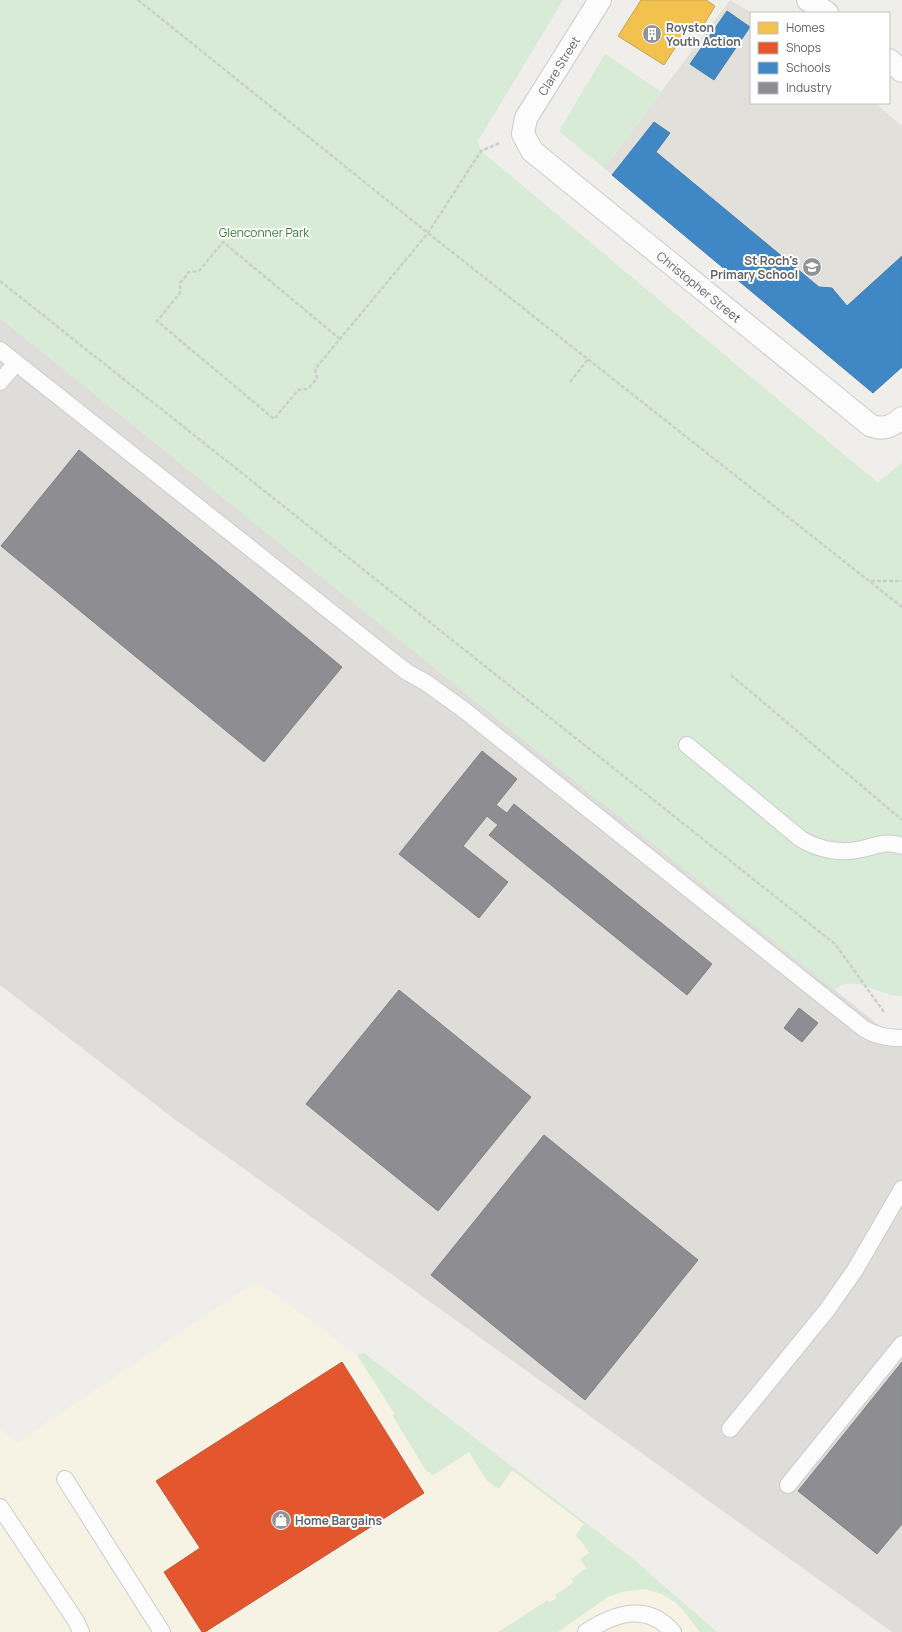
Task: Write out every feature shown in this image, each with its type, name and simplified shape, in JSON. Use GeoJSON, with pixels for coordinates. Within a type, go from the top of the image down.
{"type":"FeatureCollection","features":[{"type":"Feature","properties":{"kind":"street","name":"Clare Street"},"geometry":{"type":"LineString","coordinates":[[523,134],[526,118],[600,0]]}},
{"type":"Feature","properties":{"kind":"street"},"geometry":{"type":"LineString","coordinates":[[808,0],[826,12]]}},
{"type":"Feature","properties":{"kind":"street"},"geometry":{"type":"LineString","coordinates":[[890,61],[902,71]]}},
{"type":"Feature","properties":{"kind":"street","name":"Christopher Street"},"geometry":{"type":"LineString","coordinates":[[523,134],[532,151],[864,420],[878,429],[895,423],[902,418]]}},
{"type":"Feature","properties":{"kind":"lane"},"geometry":{"type":"LineString","coordinates":[[0,350],[403,669],[425,682],[464,710],[863,1028],[882,1036],[902,1038]]}},
{"type":"Feature","properties":{"kind":"lane"},"geometry":{"type":"LineString","coordinates":[[0,382],[16,363]]}},
{"type":"Feature","properties":{"kind":"lane"},"geometry":{"type":"LineString","coordinates":[[687,745],[809,844],[830,850],[842,851],[862,849],[889,843],[902,846]]}},
{"type":"Feature","properties":{"kind":"lane"},"geometry":{"type":"LineString","coordinates":[[730,1430],[827,1310],[855,1270],[902,1189]]}},
{"type":"Feature","properties":{"kind":"lane"},"geometry":{"type":"LineString","coordinates":[[788,1485],[902,1344]]}},
{"type":"Feature","properties":{"kind":"lane"},"geometry":{"type":"LineString","coordinates":[[65,1479],[162,1632]]}},
{"type":"Feature","properties":{"kind":"lane"},"geometry":{"type":"LineString","coordinates":[[0,1508],[76,1621],[81,1632]]}},
{"type":"Feature","properties":{"kind":"lane"},"geometry":{"type":"LineString","coordinates":[[586,1632],[599,1623],[629,1613],[641,1613],[656,1617],[666,1624],[673,1632]]}},
{"type":"Feature","properties":{"kind":"path"},"geometry":{"type":"LineString","coordinates":[[138,0],[428,233],[871,581],[902,607]]}},
{"type":"Feature","properties":{"kind":"path"},"geometry":{"type":"LineString","coordinates":[[340,339],[223,242],[199,271],[189,272],[180,283],[180,293],[157,321],[274,419],[298,390],[308,389],[317,378],[315,369],[340,339],[428,233],[481,151],[523,134]]}},
{"type":"Feature","properties":{"kind":"path"},"geometry":{"type":"LineString","coordinates":[[0,281],[835,944],[889,1018]]}},
{"type":"Feature","properties":{"kind":"path"},"geometry":{"type":"LineString","coordinates":[[570,382],[588,359]]}},
{"type":"Feature","properties":{"kind":"path"},"geometry":{"type":"LineString","coordinates":[[871,581],[902,581]]}},
{"type":"Feature","properties":{"kind":"path"},"geometry":{"type":"LineString","coordinates":[[731,675],[902,820]]}},
{"type":"Feature","properties":{"kind":"shaded area","name":"St Roch's Primary School"},"geometry":{"type":"Polygon","coordinates":[[[730,0],[750,12],[750,104],[876,104],[902,126],[902,367],[873,393],[604,168],[730,0]]]}},
{"type":"Feature","properties":{"kind":"shaded area"},"geometry":{"type":"Polygon","coordinates":[[[0,318],[902,1044],[902,1632],[892,1632],[173,1118],[0,985],[0,318]]]}},
{"type":"Feature","properties":{"kind":"shaded area"},"geometry":{"type":"Polygon","coordinates":[[[257,1281],[357,1355],[364,1353],[632,1558],[717,1632],[0,1632],[0,1429],[18,1442],[257,1281]]]}},
{"type":"Feature","properties":{"kind":"green space","name":"Glenconner Park"},"geometry":{"type":"Polygon","coordinates":[[[0,0],[563,0],[478,141],[481,151],[878,483],[902,462],[902,996],[884,993],[859,984],[851,983],[834,990],[0,318],[0,0]]]}},
{"type":"Feature","properties":{"kind":"green space"},"geometry":{"type":"Polygon","coordinates":[[[605,54],[661,92],[604,168],[559,131],[605,54]]]}},
{"type":"Feature","properties":{"kind":"green space"},"geometry":{"type":"Polygon","coordinates":[[[364,1353],[632,1558],[717,1632],[700,1632],[676,1603],[662,1594],[644,1589],[622,1592],[608,1597],[558,1632],[498,1632],[548,1600],[550,1602],[557,1598],[555,1595],[573,1583],[571,1579],[586,1568],[580,1559],[589,1553],[581,1541],[575,1536],[584,1524],[512,1470],[499,1489],[487,1481],[469,1452],[432,1476],[430,1472],[427,1472],[392,1415],[394,1413],[357,1355],[364,1353]]]}},
{"type":"Feature","properties":{"kind":"building: Homes","name":"Royston Youth Action"},"geometry":{"type":"Polygon","coordinates":[[[641,0],[706,0],[715,6],[700,31],[690,25],[664,65],[618,36],[641,0]]]}},
{"type":"Feature","properties":{"kind":"building: Shops","name":"Home Bargains"},"geometry":{"type":"Polygon","coordinates":[[[342,1362],[424,1493],[205,1632],[202,1632],[164,1572],[200,1548],[156,1481],[342,1362]]]}},
{"type":"Feature","properties":{"kind":"building: Schools"},"geometry":{"type":"Polygon","coordinates":[[[727,11],[750,27],[714,80],[690,64],[727,11]]]}},
{"type":"Feature","properties":{"kind":"building: Schools"},"geometry":{"type":"Polygon","coordinates":[[[654,122],[670,133],[656,152],[819,287],[832,288],[847,306],[902,256],[902,367],[873,393],[612,175],[654,122]]]}},
{"type":"Feature","properties":{"kind":"building: Industry"},"geometry":{"type":"Polygon","coordinates":[[[79,450],[342,667],[264,762],[1,546],[79,450]]]}},
{"type":"Feature","properties":{"kind":"building: Industry"},"geometry":{"type":"Polygon","coordinates":[[[482,751],[517,779],[496,805],[507,813],[514,804],[712,964],[687,995],[489,835],[498,825],[487,816],[463,846],[508,882],[479,918],[399,854],[482,751]]]}},
{"type":"Feature","properties":{"kind":"building: Industry"},"geometry":{"type":"Polygon","coordinates":[[[399,990],[531,1097],[438,1211],[306,1104],[399,990]]]}},
{"type":"Feature","properties":{"kind":"building: Industry"},"geometry":{"type":"Polygon","coordinates":[[[799,1008],[818,1023],[802,1042],[784,1028],[799,1008]]]}},
{"type":"Feature","properties":{"kind":"building: Industry"},"geometry":{"type":"Polygon","coordinates":[[[544,1135],[698,1260],[585,1400],[431,1275],[544,1135]]]}},
{"type":"Feature","properties":{"kind":"building: Industry"},"geometry":{"type":"Polygon","coordinates":[[[902,1362],[902,1524],[877,1554],[798,1491],[902,1362]]]}},
{"type":"Feature","properties":{"kind":"place","name":"Royston Youth Action"},"geometry":{"type":"Point","coordinates":[652,34]}},
{"type":"Feature","properties":{"kind":"place","name":"St Roch's Primary School"},"geometry":{"type":"Point","coordinates":[812,267]}},
{"type":"Feature","properties":{"kind":"place","name":"Home Bargains"},"geometry":{"type":"Point","coordinates":[281,1520]}}]}
